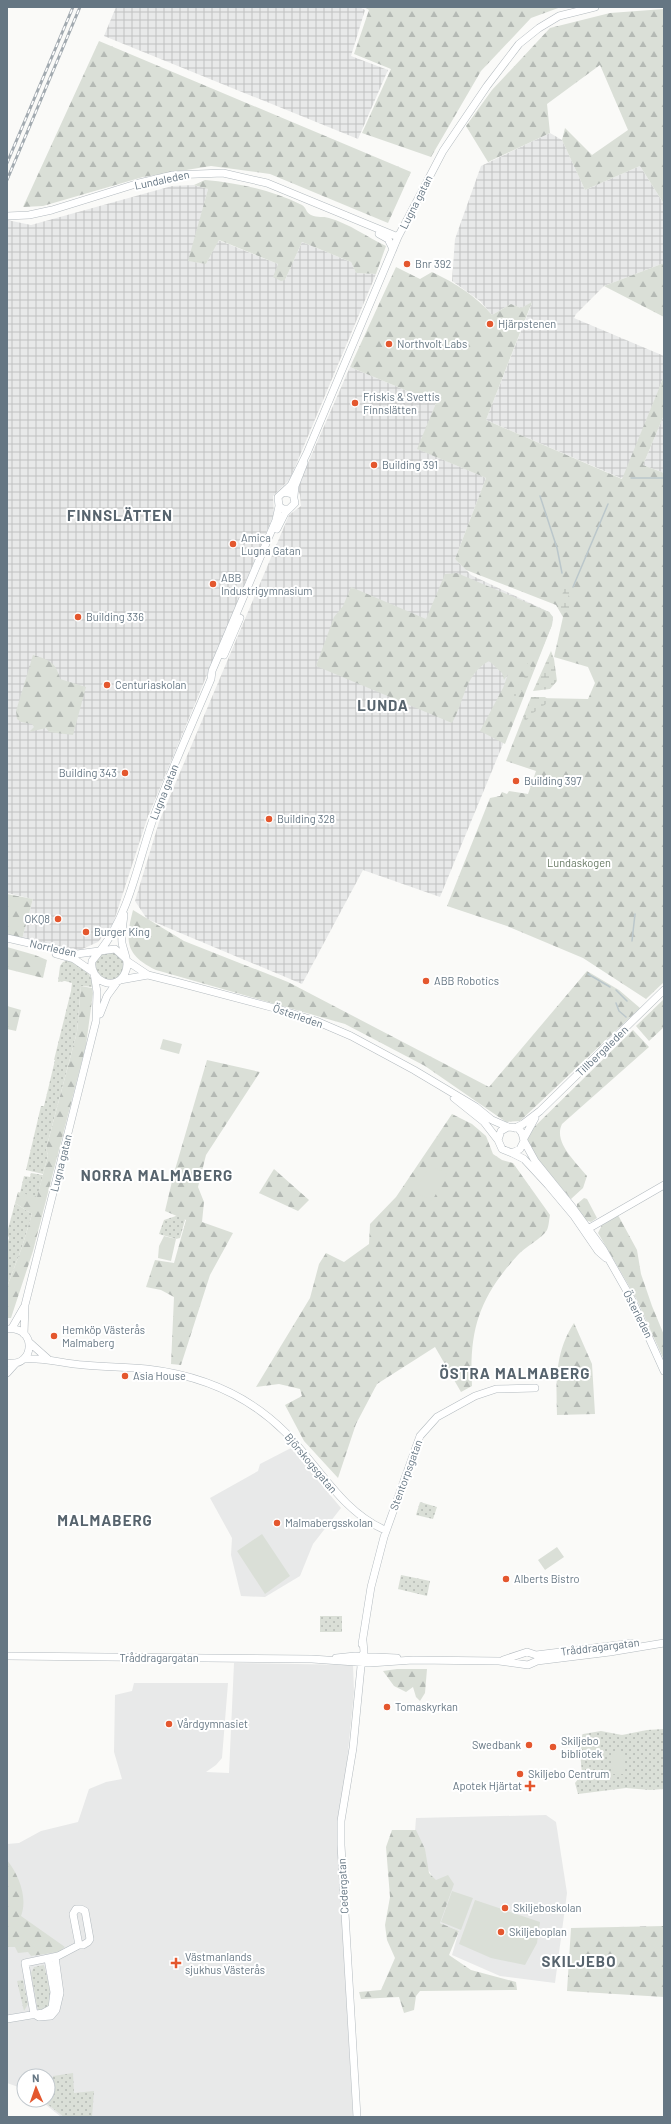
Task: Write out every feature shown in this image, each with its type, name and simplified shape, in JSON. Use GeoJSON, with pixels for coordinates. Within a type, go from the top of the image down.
{"type":"FeatureCollection","features":[{"type":"Feature","properties":{"kind":"main road","name":"Lugna gatan"},"geometry":{"type":"LineString","coordinates":[[284,492],[291,485],[307,453],[398,237],[443,151],[487,86],[519,44],[539,28],[559,16],[595,7]]}},
{"type":"Feature","properties":{"kind":"main road","name":"Lundaleden"},"geometry":{"type":"LineString","coordinates":[[7,216],[26,215],[67,206],[173,175],[223,173],[261,180],[398,237]]}},
{"type":"Feature","properties":{"kind":"main road","name":"Lundaleden"},"geometry":{"type":"LineString","coordinates":[[360,222],[386,238],[393,249]]}},
{"type":"Feature","properties":{"kind":"main road","name":"Lugna gatan"},"geometry":{"type":"LineString","coordinates":[[294,496],[307,453]]}},
{"type":"Feature","properties":{"kind":"main road"},"geometry":{"type":"LineString","coordinates":[[284,492],[289,492],[294,496],[295,503],[288,510],[279,506],[278,497],[284,492]]}},
{"type":"Feature","properties":{"kind":"main road","name":"Lugna gatan"},"geometry":{"type":"LineString","coordinates":[[100,951],[113,934],[124,908],[152,821],[211,679],[212,671],[270,533],[279,506]]}},
{"type":"Feature","properties":{"kind":"main road","name":"Lugna gatan"},"geometry":{"type":"LineString","coordinates":[[211,679],[216,673],[280,522],[288,510]]}},
{"type":"Feature","properties":{"kind":"main road","name":"Lugna gatan"},"geometry":{"type":"LineString","coordinates":[[124,908],[122,931],[126,960]]}},
{"type":"Feature","properties":{"kind":"main road","name":"Norrleden"},"geometry":{"type":"LineString","coordinates":[[7,938],[77,954],[100,951]]}},
{"type":"Feature","properties":{"kind":"main road","name":"Norrleden"},"geometry":{"type":"LineString","coordinates":[[7,942],[74,959],[93,973]]}},
{"type":"Feature","properties":{"kind":"main road"},"geometry":{"type":"LineString","coordinates":[[115,949],[126,960],[126,972],[119,981],[104,983],[93,973],[92,961],[100,951],[115,949]]}},
{"type":"Feature","properties":{"kind":"main road","name":"Österleden"},"geometry":{"type":"LineString","coordinates":[[126,960],[148,975],[265,1005],[316,1021],[384,1053],[476,1107],[492,1120],[512,1127]]}},
{"type":"Feature","properties":{"kind":"main road","name":"Lugna gatan"},"geometry":{"type":"LineString","coordinates":[[93,973],[97,992],[96,1021]]}},
{"type":"Feature","properties":{"kind":"main road","name":"Österleden"},"geometry":{"type":"LineString","coordinates":[[119,981],[148,975]]}},
{"type":"Feature","properties":{"kind":"main road","name":"Lugna gatan"},"geometry":{"type":"LineString","coordinates":[[24,1334],[25,1305],[96,1021],[107,996],[119,981]]}},
{"type":"Feature","properties":{"kind":"main road","name":"Tillbergaleden"},"geometry":{"type":"LineString","coordinates":[[524,1139],[527,1130],[540,1111],[664,990]]}},
{"type":"Feature","properties":{"kind":"main road","name":"Österleden"},"geometry":{"type":"LineString","coordinates":[[436,1084],[484,1122],[498,1140]]}},
{"type":"Feature","properties":{"kind":"main road","name":"Tillbergaleden"},"geometry":{"type":"LineString","coordinates":[[512,1127],[540,1111]]}},
{"type":"Feature","properties":{"kind":"main road"},"geometry":{"type":"LineString","coordinates":[[512,1127],[522,1133],[524,1139],[520,1149],[512,1153],[502,1149],[498,1140],[502,1131],[512,1127]]}},
{"type":"Feature","properties":{"kind":"main road","name":"Österleden"},"geometry":{"type":"LineString","coordinates":[[524,1139],[535,1161],[587,1230]]}},
{"type":"Feature","properties":{"kind":"main road","name":"Österleden"},"geometry":{"type":"LineString","coordinates":[[512,1153],[524,1159],[548,1184],[603,1249],[632,1300],[664,1371]]}},
{"type":"Feature","properties":{"kind":"main road"},"geometry":{"type":"LineString","coordinates":[[587,1230],[664,1186]]}},
{"type":"Feature","properties":{"kind":"main road","name":"Lugna gatan"},"geometry":{"type":"LineString","coordinates":[[9,1329],[25,1305]]}},
{"type":"Feature","properties":{"kind":"main road"},"geometry":{"type":"LineString","coordinates":[[9,1329],[24,1334],[37,1351],[48,1360]]}},
{"type":"Feature","properties":{"kind":"main road"},"geometry":{"type":"LineString","coordinates":[[7,1373],[16,1363],[24,1359],[29,1351],[29,1342]]}},
{"type":"Feature","properties":{"kind":"main road","name":"Björskogsgatan"},"geometry":{"type":"LineString","coordinates":[[24,1359],[167,1372],[220,1387],[263,1413],[284,1431],[344,1501],[369,1521],[386,1530]]}},
{"type":"Feature","properties":{"kind":"main road"},"geometry":{"type":"LineString","coordinates":[[7,1363],[16,1363]]}},
{"type":"Feature","properties":{"kind":"main road","name":"Stentorpsgatan"},"geometry":{"type":"LineString","coordinates":[[362,1659],[364,1652],[363,1641],[371,1588],[386,1530],[414,1448],[420,1436],[429,1424],[446,1410],[487,1391],[496,1389],[535,1388]]}},
{"type":"Feature","properties":{"kind":"main road","name":"Tråddragargatan"},"geometry":{"type":"LineString","coordinates":[[7,1656],[499,1661],[528,1665],[536,1658],[664,1638]]}},
{"type":"Feature","properties":{"kind":"main road","name":"Tråddragargatan"},"geometry":{"type":"LineString","coordinates":[[499,1661],[530,1652],[536,1658],[610,1652],[664,1643]]}},
{"type":"Feature","properties":{"kind":"main road"},"geometry":{"type":"LineString","coordinates":[[521,1663],[519,1660],[522,1654]]}},
{"type":"Feature","properties":{"kind":"main road","name":"Cedergatan"},"geometry":{"type":"LineString","coordinates":[[357,2117],[341,1821],[353,1748],[362,1659]]}},
{"type":"Feature","properties":{"kind":"main road"},"geometry":{"type":"LineString","coordinates":[[34,2014],[26,1963],[52,1958],[78,1945],[87,1944],[90,1939],[85,1911],[80,1909],[74,1914],[78,1945]]}},
{"type":"Feature","properties":{"kind":"main road"},"geometry":{"type":"LineString","coordinates":[[7,2019],[47,2012],[53,2004],[54,1992],[52,1958]]}},
{"type":"Feature","properties":{"kind":"shaded area"},"geometry":{"type":"Polygon","coordinates":[[[116,7],[359,7],[365,10],[351,56],[388,70],[358,139],[104,36],[116,7]]]}},
{"type":"Feature","properties":{"kind":"shaded area"},"geometry":{"type":"Polygon","coordinates":[[[550,133],[562,140],[585,190],[640,166],[664,204],[664,263],[604,286],[576,314],[574,318],[664,356],[664,376],[623,479],[486,420],[532,303],[521,308],[511,304],[492,315],[480,301],[452,281],[455,239],[481,166],[550,133]]]}},
{"type":"Feature","properties":{"kind":"shaded area"},"geometry":{"type":"Polygon","coordinates":[[[194,185],[208,189],[189,261],[206,264],[218,240],[278,264],[285,280],[302,242],[351,262],[356,273],[376,274],[290,479],[273,496],[274,514],[147,819],[113,924],[98,942],[80,950],[22,939],[33,899],[7,893],[7,220],[31,225],[172,186],[194,185]]]}},
{"type":"Feature","properties":{"kind":"shaded area"},"geometry":{"type":"Polygon","coordinates":[[[350,367],[436,403],[418,449],[486,478],[455,559],[471,575],[549,612],[553,617],[552,625],[440,897],[363,870],[302,984],[147,919],[135,901],[159,822],[289,515],[301,506],[300,495],[297,488],[350,367]]]}},
{"type":"Feature","properties":{"kind":"shaded area"},"geometry":{"type":"Polygon","coordinates":[[[664,415],[664,473],[643,465],[664,415]]]}},
{"type":"Feature","properties":{"kind":"shaded area","name":"Malmabergsskolan"},"geometry":{"type":"Polygon","coordinates":[[[291,1448],[341,1508],[313,1544],[300,1576],[265,1597],[241,1596],[231,1555],[232,1538],[210,1498],[258,1471],[260,1464],[291,1448]]]}},
{"type":"Feature","properties":{"kind":"shaded area","name":"Västmanlands sjukhus Västerås"},"geometry":{"type":"Polygon","coordinates":[[[234,1663],[353,1665],[354,1692],[338,1851],[353,2117],[61,2117],[50,2108],[56,2108],[56,2068],[16,2068],[16,2086],[7,2083],[7,1844],[19,1843],[41,1831],[78,1822],[89,1789],[106,1782],[122,1779],[114,1752],[115,1695],[132,1691],[134,1683],[228,1683],[222,1758],[216,1765],[206,1772],[229,1773],[234,1663]]]}},
{"type":"Feature","properties":{"kind":"shaded area","name":"Skiljeboskolan"},"geometry":{"type":"Polygon","coordinates":[[[546,1815],[556,1822],[567,1893],[555,1983],[500,1976],[452,1955],[459,1931],[440,1923],[435,1881],[414,1846],[416,1818],[546,1815]]]}},
{"type":"Feature","properties":{"kind":"green space"},"geometry":{"type":"Polygon","coordinates":[[[364,7],[561,7],[531,18],[481,71],[431,157],[362,133],[391,69],[354,54],[369,10],[364,7]]]}},
{"type":"Feature","properties":{"kind":"green space"},"geometry":{"type":"Polygon","coordinates":[[[664,9],[664,204],[640,166],[585,190],[562,140],[565,128],[592,155],[628,130],[600,65],[547,104],[550,133],[488,162],[466,126],[492,90],[550,28],[610,13],[664,9]]]}},
{"type":"Feature","properties":{"kind":"green space"},"geometry":{"type":"Polygon","coordinates":[[[99,41],[411,172],[388,223],[270,174],[211,166],[143,177],[43,206],[23,207],[99,41]]]}},
{"type":"Feature","properties":{"kind":"green space"},"geometry":{"type":"Polygon","coordinates":[[[205,180],[242,185],[279,195],[302,205],[311,215],[327,217],[337,221],[386,246],[376,274],[356,273],[351,262],[302,242],[285,280],[281,281],[273,277],[278,264],[219,240],[206,264],[188,261],[208,189],[194,185],[205,180]]]}},
{"type":"Feature","properties":{"kind":"green space"},"geometry":{"type":"Polygon","coordinates":[[[664,263],[664,317],[604,286],[664,263]]]}},
{"type":"Feature","properties":{"kind":"green space","name":"Lundaskogen"},"geometry":{"type":"Polygon","coordinates":[[[396,267],[420,279],[432,272],[440,276],[457,285],[479,301],[492,315],[511,304],[521,308],[532,302],[486,420],[622,479],[664,376],[664,415],[643,465],[664,473],[664,982],[646,999],[583,958],[507,926],[447,906],[490,798],[500,796],[502,792],[507,794],[509,791],[528,794],[536,771],[506,761],[529,702],[537,698],[588,699],[595,683],[588,667],[554,657],[563,617],[556,605],[466,570],[455,559],[486,478],[417,449],[436,403],[350,367],[396,267]]]}},
{"type":"Feature","properties":{"kind":"green space"},"geometry":{"type":"Polygon","coordinates":[[[457,573],[549,612],[553,617],[552,625],[505,744],[480,731],[503,688],[508,674],[504,680],[502,673],[489,661],[474,674],[452,723],[316,666],[334,617],[343,606],[351,587],[426,619],[445,574],[457,573]]]}},
{"type":"Feature","properties":{"kind":"green space"},"geometry":{"type":"Polygon","coordinates":[[[565,584],[570,585],[568,599],[570,608],[566,613],[559,608],[565,584]]]}},
{"type":"Feature","properties":{"kind":"green space"},"geometry":{"type":"Polygon","coordinates":[[[551,651],[554,659],[557,681],[550,689],[533,691],[551,651]]]}},
{"type":"Feature","properties":{"kind":"green space"},"geometry":{"type":"Polygon","coordinates":[[[33,655],[51,662],[54,665],[60,679],[86,687],[73,735],[49,732],[46,728],[29,732],[34,727],[32,724],[21,722],[17,719],[16,711],[33,655]]]}},
{"type":"Feature","properties":{"kind":"green space"},"geometry":{"type":"Polygon","coordinates":[[[527,663],[532,668],[521,692],[517,696],[512,696],[511,690],[515,686],[518,686],[527,674],[527,663]]]}},
{"type":"Feature","properties":{"kind":"green space"},"geometry":{"type":"Polygon","coordinates":[[[531,697],[545,697],[550,701],[533,713],[525,722],[524,717],[531,697]]]}},
{"type":"Feature","properties":{"kind":"green space"},"geometry":{"type":"Polygon","coordinates":[[[7,894],[33,899],[22,939],[7,935],[7,894]]]}},
{"type":"Feature","properties":{"kind":"green space"},"geometry":{"type":"Polygon","coordinates":[[[133,910],[184,941],[288,982],[489,1087],[587,971],[619,990],[640,1008],[520,1121],[506,1122],[425,1066],[345,1024],[156,970],[138,959],[130,946],[129,930],[133,910]]]}},
{"type":"Feature","properties":{"kind":"green space"},"geometry":{"type":"Polygon","coordinates":[[[7,947],[47,960],[43,978],[7,969],[7,947]]]}},
{"type":"Feature","properties":{"kind":"green space"},"geometry":{"type":"Polygon","coordinates":[[[110,951],[120,956],[125,966],[120,976],[110,981],[100,976],[95,966],[100,956],[110,951]]]}},
{"type":"Feature","properties":{"kind":"green space"},"geometry":{"type":"Polygon","coordinates":[[[69,960],[79,964],[86,970],[91,977],[94,987],[81,986],[77,1032],[46,1149],[48,1155],[43,1174],[26,1170],[41,1106],[44,1106],[71,991],[72,983],[65,981],[58,982],[60,966],[63,962],[69,960]]]}},
{"type":"Feature","properties":{"kind":"green space"},"geometry":{"type":"Polygon","coordinates":[[[81,986],[92,988],[93,993],[86,1045],[33,1251],[11,1318],[7,1318],[7,1287],[22,1247],[32,1214],[15,1203],[18,1192],[37,1197],[48,1155],[46,1149],[77,1032],[81,986]]]}},
{"type":"Feature","properties":{"kind":"green space"},"geometry":{"type":"Polygon","coordinates":[[[664,999],[664,1027],[649,1041],[636,1026],[664,999]]]}},
{"type":"Feature","properties":{"kind":"green space"},"geometry":{"type":"Polygon","coordinates":[[[7,1006],[21,1010],[16,1031],[7,1029],[7,1006]]]}},
{"type":"Feature","properties":{"kind":"green space"},"geometry":{"type":"Polygon","coordinates":[[[633,1030],[649,1047],[562,1124],[560,1131],[563,1145],[587,1176],[583,1188],[571,1199],[529,1149],[526,1135],[633,1030]]]}},
{"type":"Feature","properties":{"kind":"green space"},"geometry":{"type":"Polygon","coordinates":[[[163,1039],[182,1044],[179,1054],[160,1049],[163,1039]]]}},
{"type":"Feature","properties":{"kind":"green space"},"geometry":{"type":"Polygon","coordinates":[[[207,1060],[260,1072],[206,1155],[198,1187],[204,1202],[202,1222],[233,1233],[210,1275],[181,1365],[171,1364],[174,1297],[161,1290],[146,1287],[155,1260],[174,1263],[186,1220],[165,1211],[174,1173],[207,1060]]]}},
{"type":"Feature","properties":{"kind":"green space"},"geometry":{"type":"Polygon","coordinates":[[[452,1114],[472,1124],[486,1136],[493,1154],[502,1160],[513,1163],[550,1215],[548,1228],[541,1237],[524,1249],[504,1271],[485,1301],[479,1316],[472,1348],[472,1386],[461,1392],[435,1347],[377,1384],[356,1424],[338,1478],[304,1441],[285,1405],[302,1396],[300,1389],[279,1384],[256,1387],[310,1298],[319,1264],[326,1253],[344,1262],[369,1244],[370,1224],[396,1197],[452,1114]]]}},
{"type":"Feature","properties":{"kind":"green space"},"geometry":{"type":"Polygon","coordinates":[[[430,1165],[447,1174],[432,1201],[415,1192],[430,1165]]]}},
{"type":"Feature","properties":{"kind":"green space"},"geometry":{"type":"Polygon","coordinates":[[[274,1169],[309,1200],[298,1211],[259,1193],[274,1169]]]}},
{"type":"Feature","properties":{"kind":"green space"},"geometry":{"type":"Polygon","coordinates":[[[31,1173],[43,1175],[37,1198],[20,1193],[24,1176],[30,1177],[31,1173]]]}},
{"type":"Feature","properties":{"kind":"green space"},"geometry":{"type":"Polygon","coordinates":[[[584,1198],[587,1199],[597,1218],[591,1222],[585,1220],[577,1207],[577,1204],[584,1198]]]}},
{"type":"Feature","properties":{"kind":"green space"},"geometry":{"type":"Polygon","coordinates":[[[15,1203],[32,1214],[22,1247],[7,1287],[7,1245],[9,1238],[7,1233],[15,1203]]]}},
{"type":"Feature","properties":{"kind":"green space"},"geometry":{"type":"Polygon","coordinates":[[[182,1214],[185,1220],[180,1238],[176,1239],[159,1234],[164,1220],[182,1214]]]}},
{"type":"Feature","properties":{"kind":"green space"},"geometry":{"type":"Polygon","coordinates":[[[618,1215],[637,1250],[641,1274],[664,1335],[664,1360],[636,1298],[598,1233],[602,1225],[618,1215]]]}},
{"type":"Feature","properties":{"kind":"green space"},"geometry":{"type":"Polygon","coordinates":[[[164,1236],[176,1239],[171,1261],[158,1258],[159,1246],[164,1236]]]}},
{"type":"Feature","properties":{"kind":"green space"},"geometry":{"type":"Polygon","coordinates":[[[574,1323],[592,1364],[595,1414],[557,1415],[557,1379],[560,1356],[563,1345],[574,1323]]]}},
{"type":"Feature","properties":{"kind":"green space"},"geometry":{"type":"Polygon","coordinates":[[[420,1502],[437,1507],[433,1519],[416,1515],[420,1502]]]}},
{"type":"Feature","properties":{"kind":"green space"},"geometry":{"type":"Polygon","coordinates":[[[262,1534],[290,1576],[265,1594],[237,1551],[262,1534]]]}},
{"type":"Feature","properties":{"kind":"green space"},"geometry":{"type":"Polygon","coordinates":[[[557,1547],[564,1557],[545,1570],[538,1560],[557,1547]]]}},
{"type":"Feature","properties":{"kind":"green space"},"geometry":{"type":"Polygon","coordinates":[[[401,1575],[430,1581],[427,1596],[398,1589],[401,1575]]]}},
{"type":"Feature","properties":{"kind":"green space"},"geometry":{"type":"Polygon","coordinates":[[[320,1616],[342,1616],[342,1632],[320,1632],[320,1616]]]}},
{"type":"Feature","properties":{"kind":"green space"},"geometry":{"type":"Polygon","coordinates":[[[397,1669],[427,1669],[425,1693],[420,1701],[416,1697],[413,1687],[406,1692],[394,1686],[383,1671],[397,1669]]]}},
{"type":"Feature","properties":{"kind":"green space"},"geometry":{"type":"Polygon","coordinates":[[[664,1729],[664,1789],[650,1790],[626,1788],[578,1794],[575,1783],[582,1774],[579,1741],[583,1734],[601,1731],[622,1735],[647,1730],[664,1729]]]}},
{"type":"Feature","properties":{"kind":"green space"},"geometry":{"type":"Polygon","coordinates":[[[613,1752],[623,1752],[624,1774],[613,1774],[613,1752]]]}},
{"type":"Feature","properties":{"kind":"green space"},"geometry":{"type":"Polygon","coordinates":[[[392,1830],[416,1830],[425,1849],[429,1873],[436,1880],[448,1875],[454,1884],[440,1923],[459,1931],[449,1955],[471,1970],[516,1982],[517,1990],[420,1991],[416,1996],[414,2010],[404,2013],[399,1997],[361,1999],[359,1992],[381,1990],[395,1958],[387,1940],[385,1925],[390,1897],[386,1847],[392,1830]]]}},
{"type":"Feature","properties":{"kind":"green space"},"geometry":{"type":"Polygon","coordinates":[[[7,1860],[19,1880],[23,1894],[23,1909],[21,1916],[65,1947],[59,1952],[31,1956],[28,1952],[18,1953],[15,1947],[7,1947],[7,1860]]]}},
{"type":"Feature","properties":{"kind":"green space"},"geometry":{"type":"Polygon","coordinates":[[[452,1891],[473,1898],[461,1930],[441,1922],[452,1891]]]}},
{"type":"Feature","properties":{"kind":"green space","name":"Skiljeboplan"},"geometry":{"type":"Polygon","coordinates":[[[475,1900],[540,1922],[537,1943],[525,1965],[491,1958],[459,1944],[475,1900]]]}},
{"type":"Feature","properties":{"kind":"green space"},"geometry":{"type":"Polygon","coordinates":[[[664,1926],[664,1997],[567,1991],[571,1928],[664,1926]]]}},
{"type":"Feature","properties":{"kind":"green space"},"geometry":{"type":"Polygon","coordinates":[[[44,1965],[51,1993],[49,2008],[38,2011],[31,1973],[34,1967],[44,1965]]]}},
{"type":"Feature","properties":{"kind":"green space"},"geometry":{"type":"Polygon","coordinates":[[[23,1980],[28,2004],[24,2011],[17,1981],[23,1980]]]}},
{"type":"Feature","properties":{"kind":"green space"},"geometry":{"type":"Polygon","coordinates":[[[73,2073],[74,2093],[94,2091],[92,2117],[64,2117],[52,2108],[56,2108],[56,2076],[73,2073]]]}},
{"type":"Feature","properties":{"kind":"waterway"},"geometry":{"type":"LineString","coordinates":[[631,478],[664,478]]}},
{"type":"Feature","properties":{"kind":"waterway"},"geometry":{"type":"LineString","coordinates":[[540,496],[557,548],[562,573]]}},
{"type":"Feature","properties":{"kind":"waterway"},"geometry":{"type":"LineString","coordinates":[[573,587],[608,504]]}},
{"type":"Feature","properties":{"kind":"waterway"},"geometry":{"type":"LineString","coordinates":[[632,941],[635,914]]}},
{"type":"Feature","properties":{"kind":"waterway"},"geometry":{"type":"LineString","coordinates":[[588,974],[610,987]]}},
{"type":"Feature","properties":{"kind":"waterway"},"geometry":{"type":"LineString","coordinates":[[616,990],[627,1001]]}},
{"type":"Feature","properties":{"kind":"waterway"},"geometry":{"type":"LineString","coordinates":[[616,1003],[619,1011],[626,1017]]}},
{"type":"Feature","properties":{"kind":"railway"},"geometry":{"type":"LineString","coordinates":[[7,163],[73,7]]}},
{"type":"Feature","properties":{"kind":"railway"},"geometry":{"type":"LineString","coordinates":[[7,180],[80,7]]}},
{"type":"Feature","properties":{"kind":"place","name":"Bnr 392"},"geometry":{"type":"Point","coordinates":[407,264]}},
{"type":"Feature","properties":{"kind":"place","name":"Hjärpstenen"},"geometry":{"type":"Point","coordinates":[490,324]}},
{"type":"Feature","properties":{"kind":"place","name":"Northvolt Labs"},"geometry":{"type":"Point","coordinates":[389,344]}},
{"type":"Feature","properties":{"kind":"place","name":"Friskis & Svettis Finnslätten"},"geometry":{"type":"Point","coordinates":[355,403]}},
{"type":"Feature","properties":{"kind":"place","name":"Building 391"},"geometry":{"type":"Point","coordinates":[374,465]}},
{"type":"Feature","properties":{"kind":"place","name":"Amica Lugna Gatan"},"geometry":{"type":"Point","coordinates":[233,544]}},
{"type":"Feature","properties":{"kind":"place","name":"ABB Industrigymnasium"},"geometry":{"type":"Point","coordinates":[213,584]}},
{"type":"Feature","properties":{"kind":"place","name":"Building 336"},"geometry":{"type":"Point","coordinates":[78,617]}},
{"type":"Feature","properties":{"kind":"place","name":"Centuriaskolan"},"geometry":{"type":"Point","coordinates":[107,685]}},
{"type":"Feature","properties":{"kind":"place","name":"Building 343"},"geometry":{"type":"Point","coordinates":[125,773]}},
{"type":"Feature","properties":{"kind":"place","name":"Building 397"},"geometry":{"type":"Point","coordinates":[516,781]}},
{"type":"Feature","properties":{"kind":"place","name":"Building 328"},"geometry":{"type":"Point","coordinates":[269,819]}},
{"type":"Feature","properties":{"kind":"place","name":"OKQ8"},"geometry":{"type":"Point","coordinates":[58,919]}},
{"type":"Feature","properties":{"kind":"place","name":"Burger King"},"geometry":{"type":"Point","coordinates":[86,932]}},
{"type":"Feature","properties":{"kind":"place","name":"ABB Robotics"},"geometry":{"type":"Point","coordinates":[426,981]}},
{"type":"Feature","properties":{"kind":"place","name":"Hemköp Västerås Malmaberg"},"geometry":{"type":"Point","coordinates":[54,1336]}},
{"type":"Feature","properties":{"kind":"place","name":"Asia House"},"geometry":{"type":"Point","coordinates":[125,1376]}},
{"type":"Feature","properties":{"kind":"place","name":"Malmabergsskolan"},"geometry":{"type":"Point","coordinates":[277,1523]}},
{"type":"Feature","properties":{"kind":"place","name":"Alberts Bistro"},"geometry":{"type":"Point","coordinates":[506,1579]}},
{"type":"Feature","properties":{"kind":"place","name":"Tomaskyrkan"},"geometry":{"type":"Point","coordinates":[387,1707]}},
{"type":"Feature","properties":{"kind":"place","name":"Vårdgymnasiet"},"geometry":{"type":"Point","coordinates":[169,1724]}},
{"type":"Feature","properties":{"kind":"place","name":"Swedbank"},"geometry":{"type":"Point","coordinates":[529,1745]}},
{"type":"Feature","properties":{"kind":"place","name":"Skiljebo bibliotek"},"geometry":{"type":"Point","coordinates":[553,1747]}},
{"type":"Feature","properties":{"kind":"place","name":"Skiljebo Centrum"},"geometry":{"type":"Point","coordinates":[520,1774]}},
{"type":"Feature","properties":{"kind":"place","name":"Apotek Hjärtat"},"geometry":{"type":"Point","coordinates":[530,1786]}},
{"type":"Feature","properties":{"kind":"place","name":"Skiljeboskolan"},"geometry":{"type":"Point","coordinates":[505,1908]}},
{"type":"Feature","properties":{"kind":"place","name":"Skiljeboplan"},"geometry":{"type":"Point","coordinates":[501,1932]}},
{"type":"Feature","properties":{"kind":"place","name":"Västmanlands sjukhus Västerås"},"geometry":{"type":"Point","coordinates":[176,1963]}},
{"type":"Feature","properties":{"kind":"district","name":"FINNSLÄTTEN"},"geometry":{"type":"Point","coordinates":[120,516]}},
{"type":"Feature","properties":{"kind":"district","name":"LUNDA"},"geometry":{"type":"Point","coordinates":[383,706]}},
{"type":"Feature","properties":{"kind":"district","name":"NORRA MALMABERG"},"geometry":{"type":"Point","coordinates":[157,1176]}},
{"type":"Feature","properties":{"kind":"district","name":"ÖSTRA MALMABERG"},"geometry":{"type":"Point","coordinates":[515,1374]}},
{"type":"Feature","properties":{"kind":"district","name":"MALMABERG"},"geometry":{"type":"Point","coordinates":[105,1521]}},
{"type":"Feature","properties":{"kind":"district","name":"SKILJEBO"},"geometry":{"type":"Point","coordinates":[579,1962]}}]}
